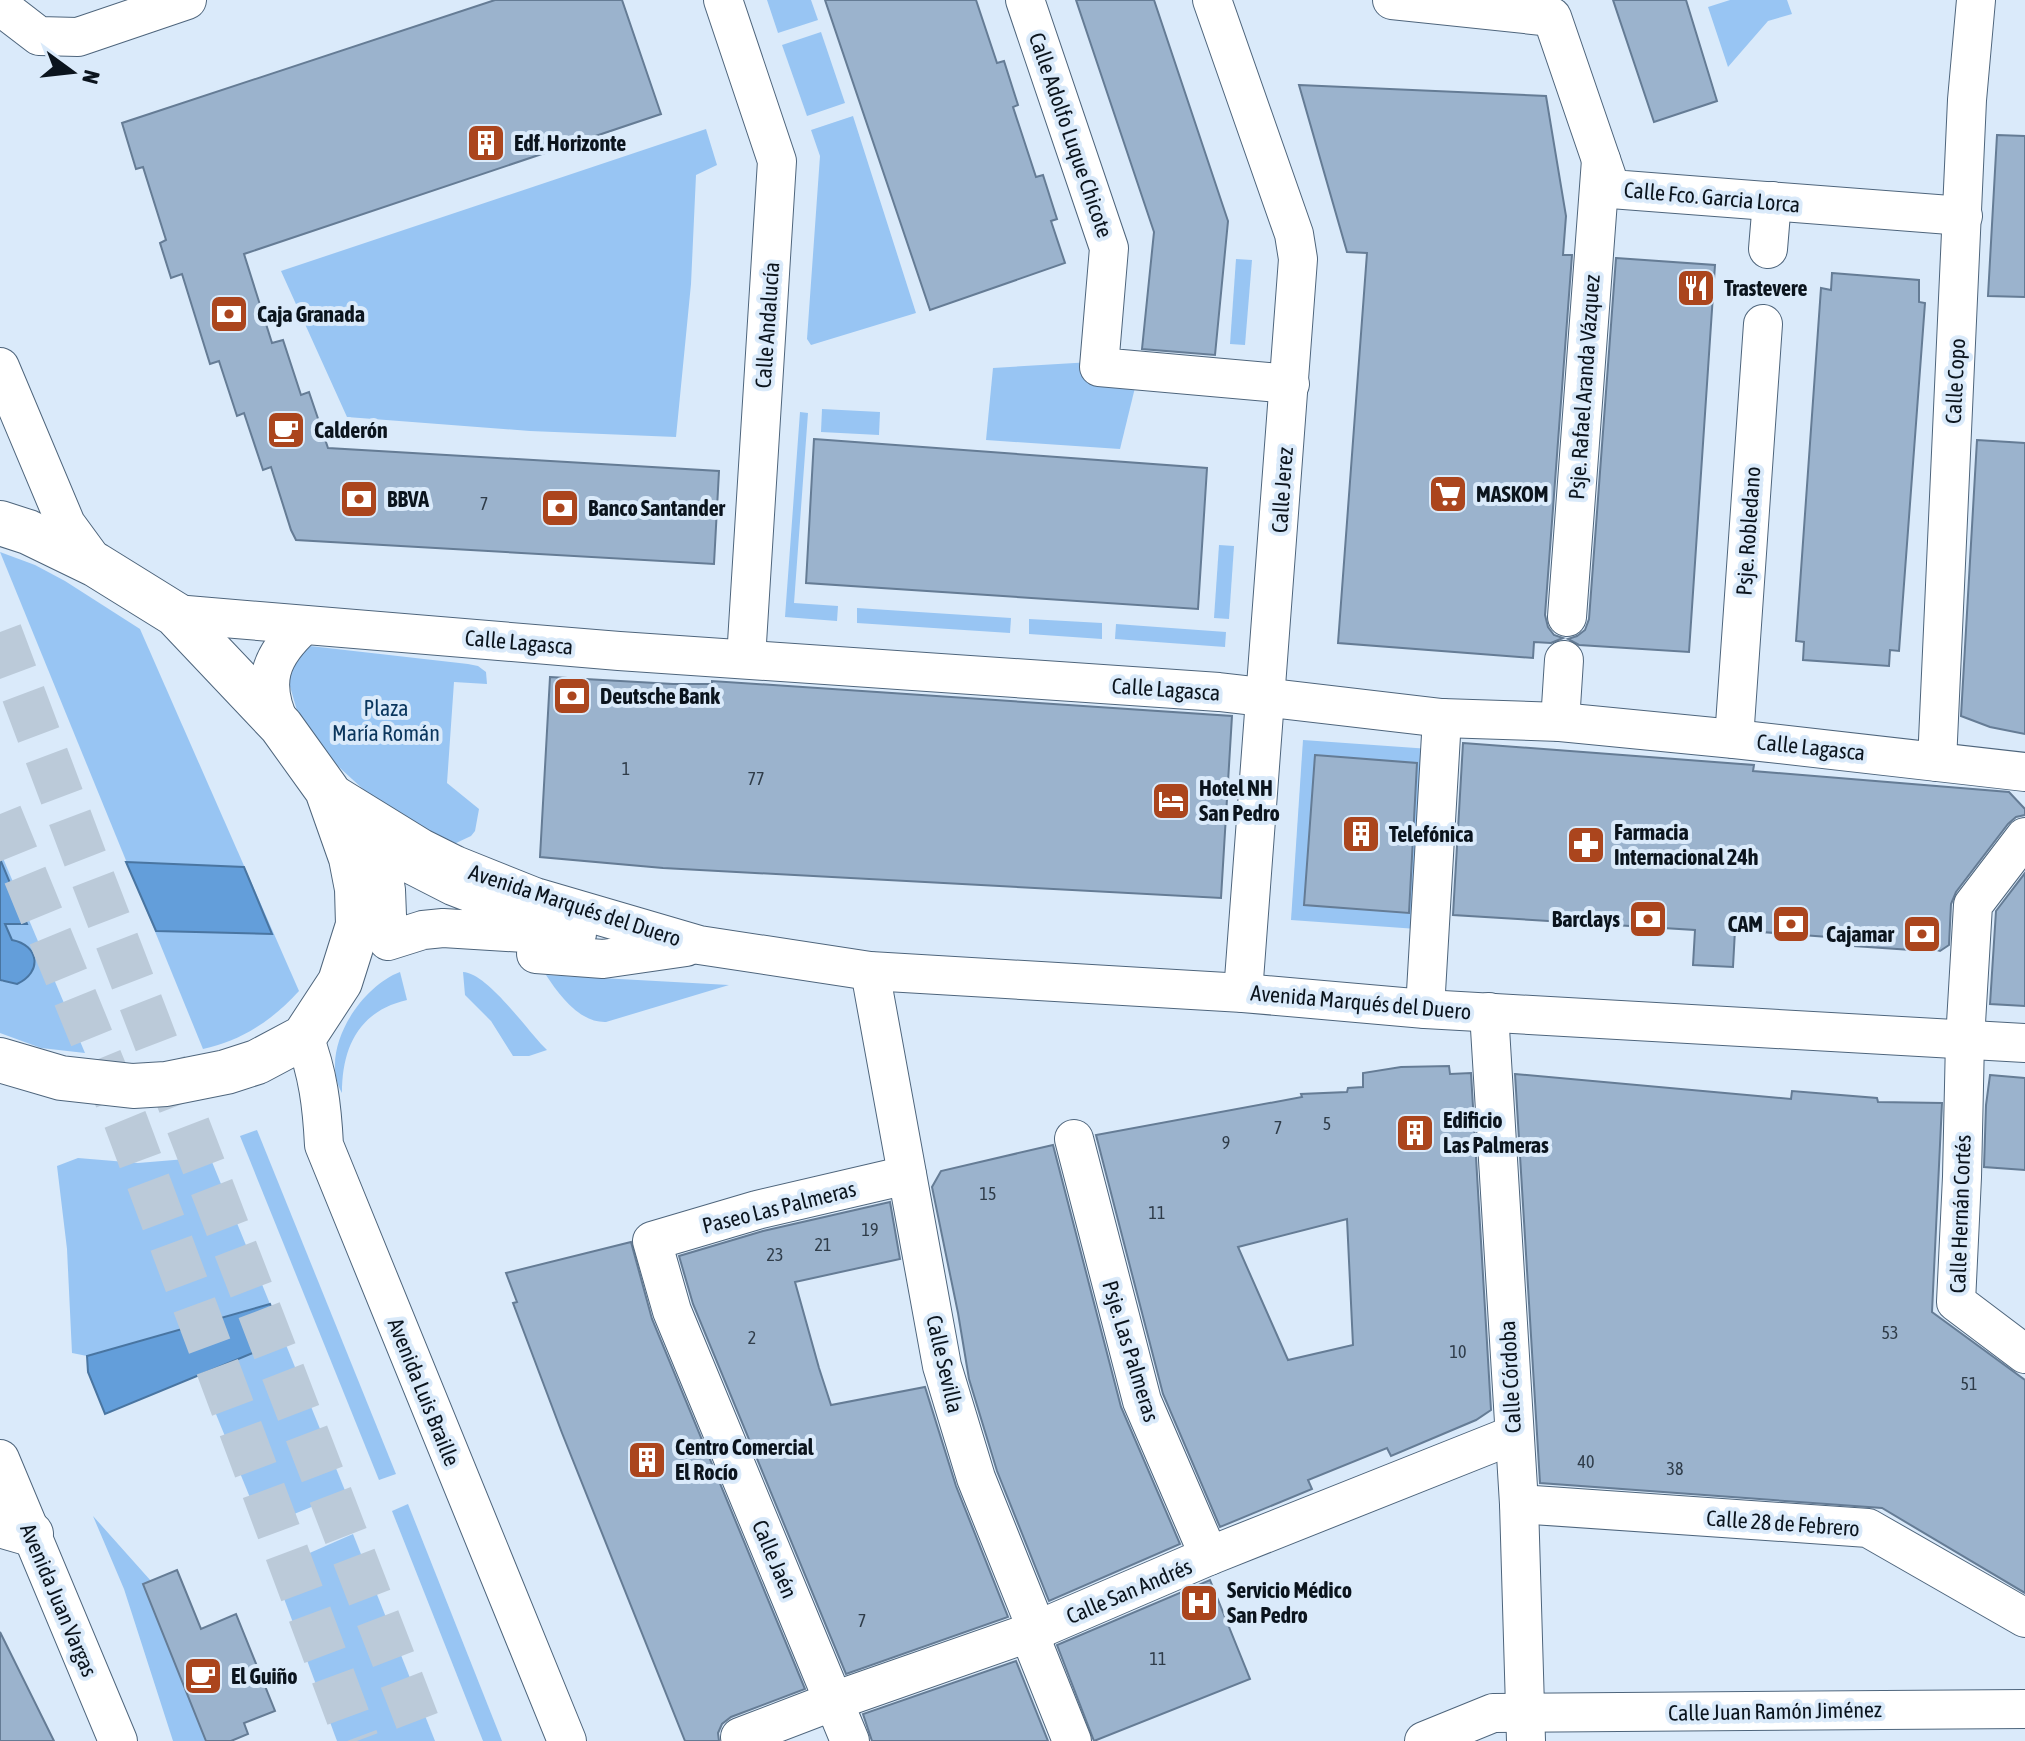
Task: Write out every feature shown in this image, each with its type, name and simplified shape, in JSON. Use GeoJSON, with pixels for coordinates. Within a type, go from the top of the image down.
{"type":"FeatureCollection","features":[{"type":"Feature","properties":{"kind":"street"},"geometry":{"type":"LineString","coordinates":[[0,6],[39,36],[78,37],[187,0]]}},
{"type":"Feature","properties":{"kind":"street","name":"Calle Andalucía"},"geometry":{"type":"LineString","coordinates":[[723,0],[777,161],[746,659]]}},
{"type":"Feature","properties":{"kind":"street","name":"Calle Adolfo Luque Chicote"},"geometry":{"type":"LineString","coordinates":[[1025,0],[1109,248],[1099,367],[1290,384]]}},
{"type":"Feature","properties":{"kind":"street","name":"Calle Jerez"},"geometry":{"type":"LineString","coordinates":[[1212,0],[1294,234],[1298,259],[1243,993]]}},
{"type":"Feature","properties":{"kind":"street","name":"Calle Fco. Garcia Lorca"},"geometry":{"type":"LineString","coordinates":[[1392,0],[1552,17],[1611,189],[1963,216]]}},
{"type":"Feature","properties":{"kind":"street","name":"Calle Copo"},"geometry":{"type":"LineString","coordinates":[[1937,762],[1967,100],[1976,0]]}},
{"type":"Feature","properties":{"kind":"street","name":"Psje. Rafael Aranda Vázquez"},"geometry":{"type":"LineString","coordinates":[[1567,617],[1601,157]]}},
{"type":"Feature","properties":{"kind":"street"},"geometry":{"type":"LineString","coordinates":[[1768,249],[1772,201]]}},
{"type":"Feature","properties":{"kind":"street","name":"Psje. Robledano"},"geometry":{"type":"LineString","coordinates":[[1734,739],[1763,324]]}},
{"type":"Feature","properties":{"kind":"street"},"geometry":{"type":"LineString","coordinates":[[0,367],[66,524],[96,565]]}},
{"type":"Feature","properties":{"kind":"street"},"geometry":{"type":"LineString","coordinates":[[0,523],[28,532],[96,565],[175,614],[281,726],[327,790],[351,858],[357,889],[358,925],[340,982],[304,1037],[257,1062],[226,1072],[166,1084],[133,1086],[74,1080],[0,1060]]}},
{"type":"Feature","properties":{"kind":"street","name":"Calle Lagasca"},"geometry":{"type":"LineString","coordinates":[[175,614],[1219,692],[1442,718],[1560,722],[1734,739],[2025,772]]}},
{"type":"Feature","properties":{"kind":"street"},"geometry":{"type":"LineString","coordinates":[[281,726],[272,708],[270,693],[273,664],[285,642],[304,625]]}},
{"type":"Feature","properties":{"kind":"street"},"geometry":{"type":"LineString","coordinates":[[1560,722],[1564,660]]}},
{"type":"Feature","properties":{"kind":"street"},"geometry":{"type":"LineString","coordinates":[[1425,1009],[1442,718]]}},
{"type":"Feature","properties":{"kind":"street","name":"Avenida Marqués del Duero"},"geometry":{"type":"LineString","coordinates":[[327,790],[421,848],[481,876],[597,917],[699,945],[870,971],[1243,993],[1425,1009],[2025,1043]]}},
{"type":"Feature","properties":{"kind":"street"},"geometry":{"type":"LineString","coordinates":[[1965,1040],[1973,901],[2025,837]]}},
{"type":"Feature","properties":{"kind":"street"},"geometry":{"type":"LineString","coordinates":[[379,844],[432,876],[490,902],[577,934],[443,928],[423,930],[388,941],[385,882],[377,848],[379,844]]}},
{"type":"Feature","properties":{"kind":"street","name":"Avenida Marqués del Duero"},"geometry":{"type":"LineString","coordinates":[[340,982],[403,954],[449,947],[603,959],[699,945]]}},
{"type":"Feature","properties":{"kind":"street","name":"Calle Sevilla"},"geometry":{"type":"LineString","coordinates":[[870,971],[942,1366],[976,1478],[1037,1630],[1034,1646],[1072,1741]]}},
{"type":"Feature","properties":{"kind":"street","name":"Calle Córdoba"},"geometry":{"type":"LineString","coordinates":[[1489,1012],[1519,1504],[1525,1727]]}},
{"type":"Feature","properties":{"kind":"street","name":"Avenida Luis Braille"},"geometry":{"type":"LineString","coordinates":[[304,1037],[316,1067],[322,1099],[324,1145],[567,1741]]}},
{"type":"Feature","properties":{"kind":"street","name":"Calle Hernán Cortés"},"geometry":{"type":"LineString","coordinates":[[1965,1040],[1956,1302],[2025,1354]]}},
{"type":"Feature","properties":{"kind":"street","name":"Psje. Las Palmeras"},"geometry":{"type":"LineString","coordinates":[[1074,1139],[1142,1401],[1209,1556]]}},
{"type":"Feature","properties":{"kind":"street","name":"Paseo Las Palmeras"},"geometry":{"type":"LineString","coordinates":[[652,1241],[757,1210],[907,1175]]}},
{"type":"Feature","properties":{"kind":"street","name":"Calle Jaén"},"geometry":{"type":"LineString","coordinates":[[652,1241],[672,1311],[850,1741]]}},
{"type":"Feature","properties":{"kind":"street","name":"Calle San Andrés"},"geometry":{"type":"LineString","coordinates":[[740,1737],[1037,1630],[1209,1556],[1513,1435]]}},
{"type":"Feature","properties":{"kind":"street","name":"Avenida Juan Vargas"},"geometry":{"type":"LineString","coordinates":[[0,1459],[16,1530],[118,1741]]}},
{"type":"Feature","properties":{"kind":"street","name":"Calle 28 de Febrero"},"geometry":{"type":"LineString","coordinates":[[1519,1504],[1868,1528],[2025,1618]]}},
{"type":"Feature","properties":{"kind":"street","name":"Calle Juan Ramón Jiménez"},"geometry":{"type":"LineString","coordinates":[[1424,1741],[1493,1713],[1525,1727],[2025,1709]]}},
{"type":"Feature","properties":{"kind":"green space"},"geometry":{"type":"Polygon","coordinates":[[[767,0],[811,0],[818,20],[778,33],[767,0]]]}},
{"type":"Feature","properties":{"kind":"green space"},"geometry":{"type":"Polygon","coordinates":[[[1730,0],[1787,0],[1792,14],[1768,21],[1728,67],[1708,7],[1730,0]]]}},
{"type":"Feature","properties":{"kind":"green space"},"geometry":{"type":"Polygon","coordinates":[[[821,32],[845,103],[807,116],[782,45],[821,32]]]}},
{"type":"Feature","properties":{"kind":"green space"},"geometry":{"type":"Polygon","coordinates":[[[853,116],[916,313],[811,345],[807,339],[820,156],[811,130],[853,116]]]}},
{"type":"Feature","properties":{"kind":"green space"},"geometry":{"type":"Polygon","coordinates":[[[706,129],[717,165],[696,175],[691,284],[676,437],[530,431],[347,417],[281,271],[706,129]]]}},
{"type":"Feature","properties":{"kind":"green space"},"geometry":{"type":"Polygon","coordinates":[[[1236,259],[1252,260],[1245,345],[1230,344],[1236,259]]]}},
{"type":"Feature","properties":{"kind":"green space"},"geometry":{"type":"Polygon","coordinates":[[[1142,359],[1120,449],[986,440],[993,368],[1142,359]]]}},
{"type":"Feature","properties":{"kind":"green space"},"geometry":{"type":"Polygon","coordinates":[[[822,409],[880,412],[879,435],[821,432],[822,409]]]}},
{"type":"Feature","properties":{"kind":"green space"},"geometry":{"type":"Polygon","coordinates":[[[800,412],[808,413],[794,603],[838,606],[837,621],[785,617],[800,412]]]}},
{"type":"Feature","properties":{"kind":"green space"},"geometry":{"type":"Polygon","coordinates":[[[1219,545],[1234,546],[1229,619],[1214,618],[1219,545]]]}},
{"type":"Feature","properties":{"kind":"green space"},"geometry":{"type":"Polygon","coordinates":[[[0,552],[65,581],[140,629],[299,991],[267,1020],[243,1035],[203,1049],[0,552]]]}},
{"type":"Feature","properties":{"kind":"green space"},"geometry":{"type":"Polygon","coordinates":[[[857,608],[1011,618],[1010,633],[857,623],[857,608]]]}},
{"type":"Feature","properties":{"kind":"green space"},"geometry":{"type":"Polygon","coordinates":[[[1029,619],[1102,623],[1102,639],[1029,634],[1029,619]]]}},
{"type":"Feature","properties":{"kind":"green space"},"geometry":{"type":"Polygon","coordinates":[[[1116,624],[1226,632],[1225,647],[1115,639],[1116,624]]]}},
{"type":"Feature","properties":{"kind":"green space","name":"Plaza María Román"},"geometry":{"type":"Polygon","coordinates":[[[301,645],[468,664],[486,672],[487,684],[454,682],[447,783],[479,809],[475,831],[471,836],[454,844],[446,843],[376,801],[304,735],[285,669],[301,645]]]}},
{"type":"Feature","properties":{"kind":"green space","name":"Telefónica"},"geometry":{"type":"Polygon","coordinates":[[[1303,740],[1430,749],[1417,929],[1291,920],[1303,740]]]}},
{"type":"Feature","properties":{"kind":"green space"},"geometry":{"type":"Polygon","coordinates":[[[0,851],[85,1053],[41,1048],[0,1033],[0,980],[3,982],[18,941],[12,940],[4,923],[26,924],[0,859],[0,851]]]}},
{"type":"Feature","properties":{"kind":"green space"},"geometry":{"type":"Polygon","coordinates":[[[400,972],[407,1000],[377,1013],[356,1033],[345,1061],[342,1093],[336,1076],[335,1058],[347,1022],[371,991],[400,972]]]}},
{"type":"Feature","properties":{"kind":"green space"},"geometry":{"type":"Polygon","coordinates":[[[463,972],[473,975],[496,992],[547,1050],[529,1056],[513,1056],[491,1021],[465,995],[463,972]]]}},
{"type":"Feature","properties":{"kind":"green space"},"geometry":{"type":"Polygon","coordinates":[[[546,975],[729,985],[606,1022],[579,1013],[546,975]]]}},
{"type":"Feature","properties":{"kind":"green space"},"geometry":{"type":"Polygon","coordinates":[[[257,1130],[396,1474],[379,1480],[240,1136],[257,1130]]]}},
{"type":"Feature","properties":{"kind":"green space"},"geometry":{"type":"Polygon","coordinates":[[[210,1157],[270,1304],[87,1356],[72,1353],[67,1249],[57,1166],[78,1158],[138,1163],[210,1157]]]}},
{"type":"Feature","properties":{"kind":"green space"},"geometry":{"type":"Polygon","coordinates":[[[284,1340],[346,1493],[262,1527],[200,1375],[284,1340]]]}},
{"type":"Feature","properties":{"kind":"green space"},"geometry":{"type":"Polygon","coordinates":[[[408,1504],[502,1741],[483,1741],[392,1511],[408,1504]]]}},
{"type":"Feature","properties":{"kind":"green space"},"geometry":{"type":"Polygon","coordinates":[[[93,1516],[151,1581],[143,1584],[206,1741],[173,1741],[124,1589],[93,1516]]]}},
{"type":"Feature","properties":{"kind":"green space"},"geometry":{"type":"Polygon","coordinates":[[[353,1534],[435,1741],[337,1741],[273,1569],[353,1534]]]}},
{"type":"Feature","properties":{"kind":"shaded area"},"geometry":{"type":"Polygon","coordinates":[[[0,859],[27,924],[5,924],[12,940],[28,947],[34,959],[31,973],[17,984],[0,980],[0,859]]]}},
{"type":"Feature","properties":{"kind":"shaded area"},"geometry":{"type":"Polygon","coordinates":[[[126,862],[244,867],[272,934],[156,931],[126,862]]]}},
{"type":"Feature","properties":{"kind":"shaded area"},"geometry":{"type":"Polygon","coordinates":[[[270,1304],[284,1340],[105,1414],[88,1372],[87,1356],[270,1304]]]}},
{"type":"Feature","properties":{"kind":"building"},"geometry":{"type":"Polygon","coordinates":[[[495,0],[622,0],[661,114],[244,254],[272,343],[283,340],[301,395],[309,392],[328,448],[719,471],[714,564],[296,540],[271,467],[263,470],[244,413],[237,416],[219,361],[210,364],[182,274],[171,278],[160,243],[166,240],[143,167],[136,169],[122,123],[495,0]]]}},
{"type":"Feature","properties":{"kind":"building"},"geometry":{"type":"Polygon","coordinates":[[[825,0],[976,0],[997,63],[1004,61],[1018,105],[1013,107],[1036,177],[1043,175],[1057,219],[1051,221],[1065,263],[930,310],[825,0]]]}},
{"type":"Feature","properties":{"kind":"building"},"geometry":{"type":"Polygon","coordinates":[[[1076,0],[1154,0],[1228,221],[1215,355],[1142,349],[1154,232],[1076,0]]]}},
{"type":"Feature","properties":{"kind":"building"},"geometry":{"type":"Polygon","coordinates":[[[1613,0],[1686,0],[1717,101],[1654,122],[1613,0]]]}},
{"type":"Feature","properties":{"kind":"building","name":"MASKOM"},"geometry":{"type":"Polygon","coordinates":[[[1299,85],[1546,96],[1566,216],[1563,255],[1572,255],[1545,615],[1554,635],[1563,638],[1551,643],[1534,642],[1533,658],[1338,643],[1367,253],[1347,252],[1299,85]]]}},
{"type":"Feature","properties":{"kind":"building"},"geometry":{"type":"Polygon","coordinates":[[[1997,135],[2025,136],[2025,297],[1988,296],[1997,135]]]}},
{"type":"Feature","properties":{"kind":"building"},"geometry":{"type":"Polygon","coordinates":[[[1616,258],[1715,265],[1689,652],[1579,645],[1568,639],[1585,630],[1589,619],[1616,258]]]}},
{"type":"Feature","properties":{"kind":"building"},"geometry":{"type":"Polygon","coordinates":[[[1832,273],[1919,280],[1919,302],[1925,303],[1899,651],[1890,650],[1889,666],[1803,660],[1804,642],[1796,641],[1821,288],[1831,290],[1832,273]]]}},
{"type":"Feature","properties":{"kind":"building"},"geometry":{"type":"Polygon","coordinates":[[[814,439],[1207,468],[1198,609],[806,583],[814,439]]]}},
{"type":"Feature","properties":{"kind":"building"},"geometry":{"type":"Polygon","coordinates":[[[1977,440],[2025,443],[2025,734],[1990,727],[1961,716],[1977,440]]]}},
{"type":"Feature","properties":{"kind":"building"},"geometry":{"type":"Polygon","coordinates":[[[550,677],[673,684],[712,684],[712,681],[1232,716],[1221,898],[663,868],[540,857],[550,677]]]}},
{"type":"Feature","properties":{"kind":"building"},"geometry":{"type":"Polygon","coordinates":[[[1463,743],[1754,765],[1753,771],[2009,792],[2025,809],[2025,815],[2016,817],[2008,824],[1956,892],[1951,904],[1949,945],[1940,951],[1930,948],[1926,951],[1854,946],[1855,939],[1735,930],[1733,967],[1693,965],[1695,930],[1453,915],[1463,743]]]}},
{"type":"Feature","properties":{"kind":"building","name":"Telefónica"},"geometry":{"type":"Polygon","coordinates":[[[1315,755],[1417,763],[1409,913],[1304,905],[1315,755]]]}},
{"type":"Feature","properties":{"kind":"building"},"geometry":{"type":"Polygon","coordinates":[[[2025,873],[2025,1006],[1990,1004],[1996,911],[2025,873]]]}},
{"type":"Feature","properties":{"kind":"building"},"geometry":{"type":"Polygon","coordinates":[[[1449,1066],[1450,1074],[1471,1073],[1491,1410],[1476,1420],[1391,1456],[1387,1448],[1308,1480],[1312,1489],[1220,1527],[1163,1394],[1096,1135],[1302,1097],[1301,1094],[1347,1092],[1348,1088],[1363,1087],[1363,1073],[1401,1067],[1449,1066]],[[1347,1219],[1238,1247],[1288,1360],[1353,1345],[1347,1219]]]}},
{"type":"Feature","properties":{"kind":"building"},"geometry":{"type":"Polygon","coordinates":[[[1515,1074],[1791,1099],[1792,1091],[1877,1098],[1878,1102],[1942,1103],[1932,1312],[2025,1380],[2025,1593],[1882,1508],[1540,1483],[1515,1074]]]}},
{"type":"Feature","properties":{"kind":"building"},"geometry":{"type":"Polygon","coordinates":[[[1990,1075],[2025,1078],[2025,1170],[1984,1167],[1990,1075]]]}},
{"type":"Feature","properties":{"kind":"building"},"geometry":{"type":"Polygon","coordinates":[[[1053,1145],[1121,1407],[1180,1544],[1049,1601],[997,1471],[969,1379],[932,1187],[941,1171],[1053,1145]]]}},
{"type":"Feature","properties":{"kind":"building"},"geometry":{"type":"Polygon","coordinates":[[[890,1202],[900,1259],[795,1282],[819,1368],[831,1405],[925,1387],[956,1486],[1008,1617],[846,1674],[693,1304],[679,1256],[763,1231],[890,1202]]]}},
{"type":"Feature","properties":{"kind":"building"},"geometry":{"type":"Polygon","coordinates":[[[631,1242],[652,1319],[805,1689],[731,1717],[722,1724],[719,1741],[685,1741],[562,1433],[513,1303],[517,1302],[506,1273],[631,1242]]]}},
{"type":"Feature","properties":{"kind":"building","name":"El Guiño"},"geometry":{"type":"Polygon","coordinates":[[[177,1570],[201,1629],[236,1614],[275,1711],[244,1723],[248,1734],[231,1741],[206,1741],[143,1584],[177,1570]]]}},
{"type":"Feature","properties":{"kind":"building"},"geometry":{"type":"Polygon","coordinates":[[[1210,1580],[1250,1679],[1094,1741],[1057,1645],[1210,1580]]]}},
{"type":"Feature","properties":{"kind":"building"},"geometry":{"type":"Polygon","coordinates":[[[0,1632],[54,1741],[0,1741],[0,1632]]]}},
{"type":"Feature","properties":{"kind":"building"},"geometry":{"type":"Polygon","coordinates":[[[1016,1661],[1048,1741],[872,1741],[863,1714],[1016,1661]]]}},
{"type":"Feature","properties":{"kind":"tunnel"},"geometry":{"type":"LineString","coordinates":[[0,632],[425,1741]]}},
{"type":"Feature","properties":{"kind":"tunnel"},"geometry":{"type":"LineString","coordinates":[[0,814],[126,1122],[357,1741]]}},
{"type":"Feature","properties":{"kind":"place","name":"Edf. Horizonte"},"geometry":{"type":"Point","coordinates":[486,143]}},
{"type":"Feature","properties":{"kind":"place","name":"Trastevere"},"geometry":{"type":"Point","coordinates":[1696,288]}},
{"type":"Feature","properties":{"kind":"place","name":"Caja Granada"},"geometry":{"type":"Point","coordinates":[229,314]}},
{"type":"Feature","properties":{"kind":"place","name":"Calderón"},"geometry":{"type":"Point","coordinates":[286,430]}},
{"type":"Feature","properties":{"kind":"place","name":"MASKOM"},"geometry":{"type":"Point","coordinates":[1448,494]}},
{"type":"Feature","properties":{"kind":"place","name":"BBVA"},"geometry":{"type":"Point","coordinates":[359,499]}},
{"type":"Feature","properties":{"kind":"place","name":"Banco Santander"},"geometry":{"type":"Point","coordinates":[560,508]}},
{"type":"Feature","properties":{"kind":"place","name":"Deutsche Bank"},"geometry":{"type":"Point","coordinates":[572,696]}},
{"type":"Feature","properties":{"kind":"place","name":"Hotel NH San Pedro"},"geometry":{"type":"Point","coordinates":[1171,801]}},
{"type":"Feature","properties":{"kind":"place","name":"Telefónica"},"geometry":{"type":"Point","coordinates":[1361,834]}},
{"type":"Feature","properties":{"kind":"place","name":"Farmacia Internacional 24h"},"geometry":{"type":"Point","coordinates":[1586,845]}},
{"type":"Feature","properties":{"kind":"place","name":"Barclays"},"geometry":{"type":"Point","coordinates":[1648,919]}},
{"type":"Feature","properties":{"kind":"place","name":"CAM"},"geometry":{"type":"Point","coordinates":[1791,924]}},
{"type":"Feature","properties":{"kind":"place","name":"Cajamar"},"geometry":{"type":"Point","coordinates":[1922,934]}},
{"type":"Feature","properties":{"kind":"place","name":"Edificio Las Palmeras"},"geometry":{"type":"Point","coordinates":[1415,1133]}},
{"type":"Feature","properties":{"kind":"place","name":"Centro Comercial El Rocío"},"geometry":{"type":"Point","coordinates":[647,1460]}},
{"type":"Feature","properties":{"kind":"place","name":"Servicio Médico San Pedro"},"geometry":{"type":"Point","coordinates":[1199,1603]}},
{"type":"Feature","properties":{"kind":"place","name":"El Guiño"},"geometry":{"type":"Point","coordinates":[203,1676]}}]}
